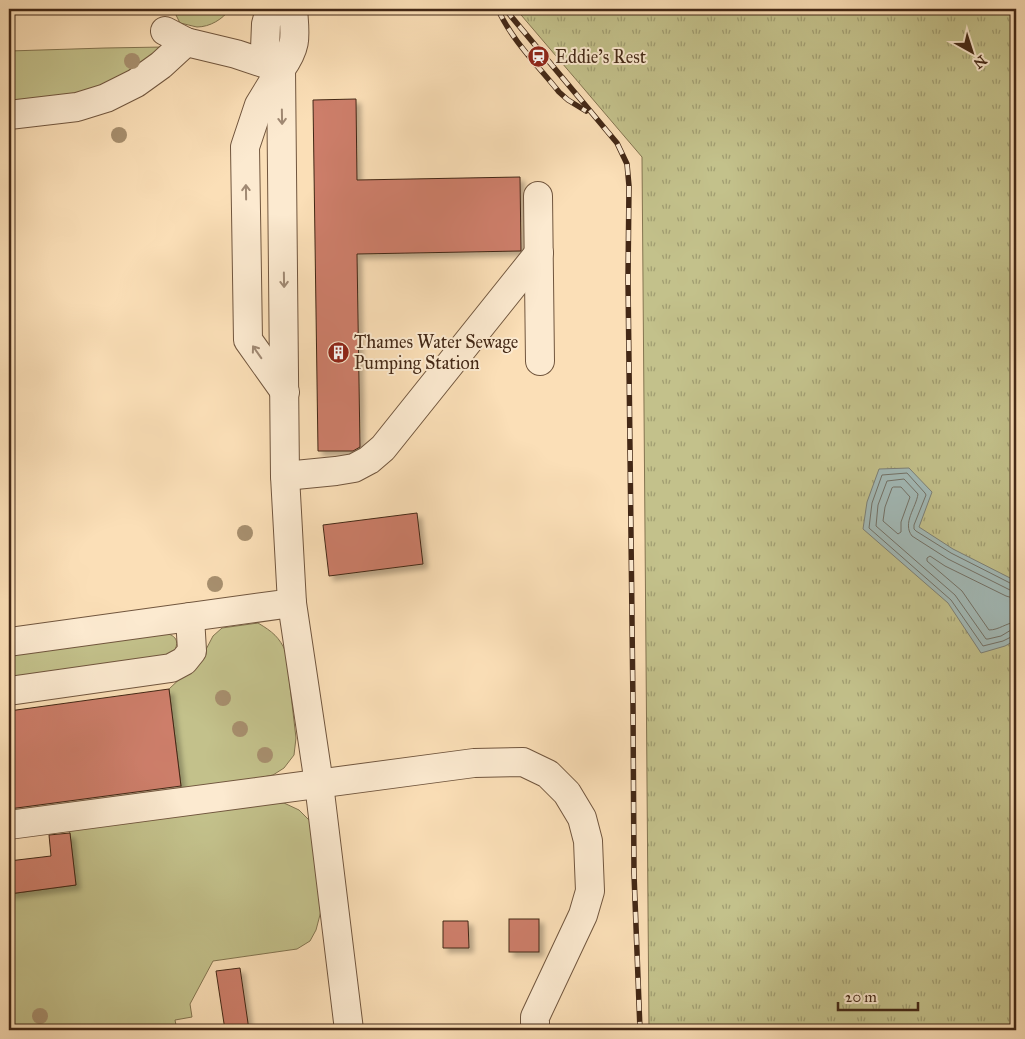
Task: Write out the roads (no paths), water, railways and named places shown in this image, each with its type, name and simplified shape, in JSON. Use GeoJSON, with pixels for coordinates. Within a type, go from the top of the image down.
{"type":"FeatureCollection","features":[{"type":"Feature","properties":{"kind":"street"},"geometry":{"type":"LineString","coordinates":[[270,9],[266,24],[265,50],[271,60],[282,69]]}},
{"type":"Feature","properties":{"kind":"street"},"geometry":{"type":"LineString","coordinates":[[285,392],[248,340],[245,147],[259,105],[290,56],[295,40],[293,9]]}},
{"type":"Feature","properties":{"kind":"street"},"geometry":{"type":"LineString","coordinates":[[9,114],[76,107],[106,98],[136,83],[161,65],[175,36],[282,69]]}},
{"type":"Feature","properties":{"kind":"street"},"geometry":{"type":"LineString","coordinates":[[282,69],[285,476],[292,603],[319,784],[349,1030]]}},
{"type":"Feature","properties":{"kind":"street"},"geometry":{"type":"LineString","coordinates":[[538,196],[540,361]]}},
{"type":"Feature","properties":{"kind":"street"},"geometry":{"type":"LineString","coordinates":[[285,476],[354,468],[369,460],[383,448],[539,253]]}},
{"type":"Feature","properties":{"kind":"street"},"geometry":{"type":"LineString","coordinates":[[9,642],[292,603]]}},
{"type":"Feature","properties":{"kind":"street"},"geometry":{"type":"LineString","coordinates":[[9,691],[171,668],[184,661],[192,651],[190,617]]}},
{"type":"Feature","properties":{"kind":"street"},"geometry":{"type":"LineString","coordinates":[[9,825],[474,763],[523,762],[548,774],[567,793],[582,818],[588,841],[590,891],[583,915],[535,1017],[535,1030]]}},
{"type":"Feature","properties":{"kind":"water"},"geometry":{"type":"Polygon","coordinates":[[[909,468],[932,492],[919,527],[953,549],[1016,581],[1016,640],[1005,646],[981,653],[948,603],[863,529],[867,502],[879,469],[909,468]]]}},
{"type":"Feature","properties":{"kind":"railway"},"geometry":{"type":"LineString","coordinates":[[498,9],[517,41],[559,92],[586,111]]}},
{"type":"Feature","properties":{"kind":"railway"},"geometry":{"type":"LineString","coordinates":[[505,9],[617,143],[627,164],[629,186],[628,279],[634,874],[640,1030]]}},
{"type":"Feature","properties":{"kind":"place","name":"Eddie's Rest"},"geometry":{"type":"Point","coordinates":[539,57]}},
{"type":"Feature","properties":{"kind":"place","name":"Thames Water Sewage Pumping Station"},"geometry":{"type":"Point","coordinates":[338,352]}}]}
